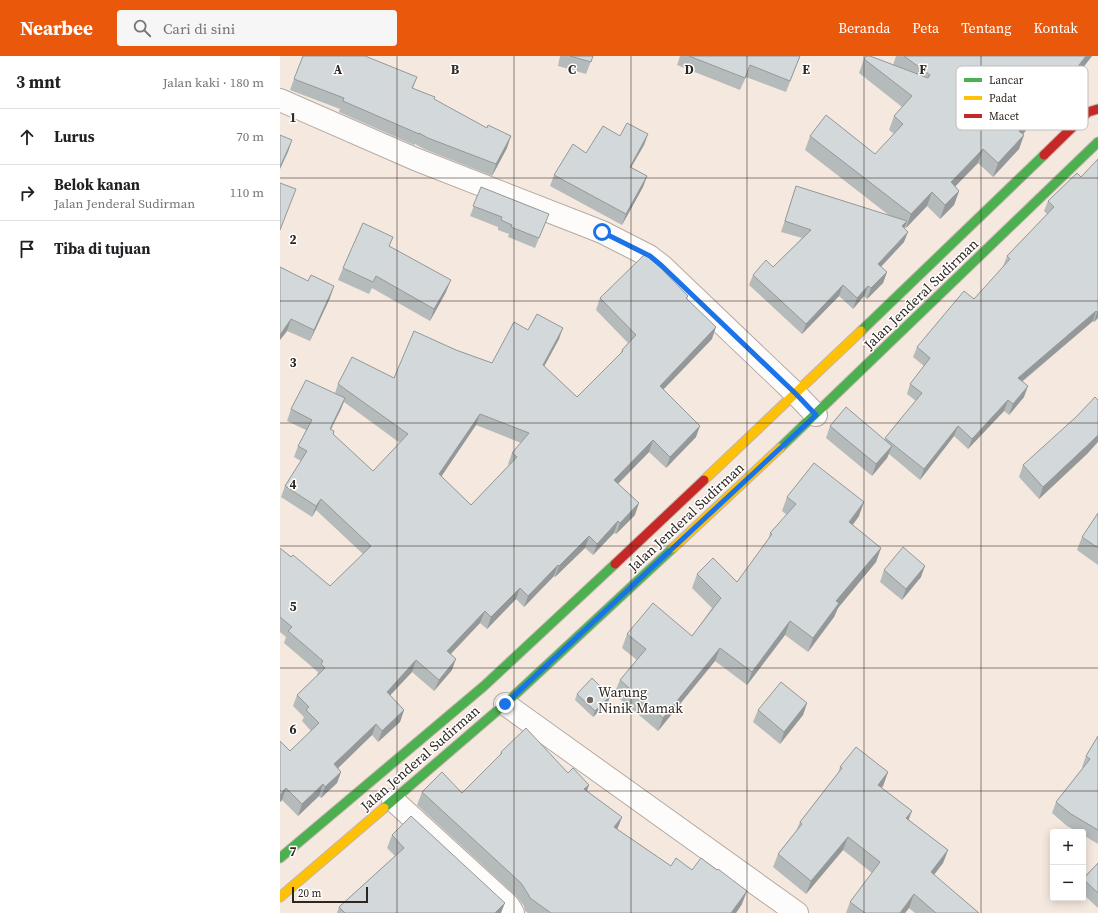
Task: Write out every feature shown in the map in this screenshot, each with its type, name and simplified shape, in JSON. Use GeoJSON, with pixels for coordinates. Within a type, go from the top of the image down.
{"type":"FeatureCollection","features":[{"type":"Feature","properties":{"kind":"main road","name":"Jalan Jenderal Sudirman"},"geometry":{"type":"LineString","coordinates":[[1088,112],[1098,109]]}},
{"type":"Feature","properties":{"kind":"main road","name":"Jalan Jenderal Sudirman"},"geometry":{"type":"LineString","coordinates":[[282,860],[373,780],[484,686],[796,394],[1069,130]]}},
{"type":"Feature","properties":{"kind":"main road","name":"Jalan Jenderal Sudirman"},"geometry":{"type":"LineString","coordinates":[[280,897],[298,877],[393,800],[505,704],[816,415],[1098,142]]}},
{"type":"Feature","properties":{"kind":"street"},"geometry":{"type":"LineString","coordinates":[[280,100],[415,159],[602,232],[650,256],[796,394],[816,415]]}},
{"type":"Feature","properties":{"kind":"street"},"geometry":{"type":"LineString","coordinates":[[505,704],[797,913]]}},
{"type":"Feature","properties":{"kind":"street"},"geometry":{"type":"LineString","coordinates":[[393,800],[508,905],[513,913]]}},
{"type":"Feature","properties":{"kind":"building"},"geometry":{"type":"Polygon","coordinates":[[[303,56],[365,56],[417,77],[412,88],[435,97],[434,99],[487,128],[488,125],[511,136],[496,164],[428,138],[343,101],[344,98],[294,79],[303,56]]]}},
{"type":"Feature","properties":{"kind":"building"},"geometry":{"type":"Polygon","coordinates":[[[570,56],[593,56],[591,62],[570,56]]]}},
{"type":"Feature","properties":{"kind":"building"},"geometry":{"type":"Polygon","coordinates":[[[689,56],[800,56],[790,81],[750,65],[745,78],[689,56]]]}},
{"type":"Feature","properties":{"kind":"building"},"geometry":{"type":"Polygon","coordinates":[[[866,56],[870,56],[928,78],[930,75],[904,56],[1086,56],[1078,66],[956,66],[956,130],[1020,130],[1019,131],[1024,135],[998,163],[983,149],[951,182],[959,191],[945,205],[932,192],[911,214],[810,136],[826,115],[875,154],[903,124],[894,116],[912,96],[864,59],[866,56]]]}},
{"type":"Feature","properties":{"kind":"building"},"geometry":{"type":"Polygon","coordinates":[[[627,123],[648,134],[630,167],[647,176],[626,214],[554,175],[573,144],[586,153],[603,126],[620,136],[627,123]]]}},
{"type":"Feature","properties":{"kind":"building"},"geometry":{"type":"Polygon","coordinates":[[[280,135],[292,140],[280,167],[280,135]]]}},
{"type":"Feature","properties":{"kind":"building"},"geometry":{"type":"Polygon","coordinates":[[[1098,159],[1098,312],[1096,311],[1018,378],[1028,386],[1013,404],[1008,400],[972,439],[958,426],[924,469],[885,438],[922,393],[910,384],[930,358],[917,347],[964,291],[974,299],[1010,259],[1007,256],[1054,207],[1048,201],[1077,173],[1081,177],[1098,159]]]}},
{"type":"Feature","properties":{"kind":"building"},"geometry":{"type":"Polygon","coordinates":[[[280,183],[296,189],[280,230],[280,183]]]}},
{"type":"Feature","properties":{"kind":"building"},"geometry":{"type":"Polygon","coordinates":[[[796,186],[907,221],[902,226],[908,232],[878,264],[887,272],[871,288],[868,286],[857,298],[843,285],[806,324],[753,275],[766,260],[773,267],[811,230],[785,221],[796,186]]]}},
{"type":"Feature","properties":{"kind":"building"},"geometry":{"type":"Polygon","coordinates":[[[481,187],[549,214],[539,238],[511,227],[512,225],[501,220],[502,217],[473,206],[481,187]]]}},
{"type":"Feature","properties":{"kind":"building"},"geometry":{"type":"Polygon","coordinates":[[[363,223],[393,237],[389,246],[451,280],[434,309],[376,276],[373,282],[343,268],[363,223]]]}},
{"type":"Feature","properties":{"kind":"building"},"geometry":{"type":"Polygon","coordinates":[[[645,254],[651,258],[688,296],[686,298],[716,327],[660,386],[700,426],[670,457],[653,440],[614,480],[639,503],[620,523],[618,521],[597,544],[589,536],[528,596],[520,588],[491,617],[485,611],[447,651],[456,659],[439,680],[416,660],[387,692],[404,710],[382,731],[376,724],[334,764],[341,772],[325,787],[323,784],[302,804],[286,788],[280,795],[280,741],[290,751],[319,723],[306,710],[309,707],[297,695],[325,668],[321,664],[323,661],[288,631],[292,627],[280,617],[280,548],[291,557],[293,555],[330,586],[371,546],[321,499],[316,506],[285,486],[307,451],[298,446],[312,420],[291,409],[306,380],[345,398],[330,429],[334,431],[333,434],[373,471],[408,434],[338,384],[352,357],[394,378],[414,331],[456,350],[492,363],[514,322],[528,330],[537,314],[563,328],[543,365],[577,397],[623,351],[622,350],[636,335],[600,298],[645,254]],[[480,414],[439,474],[471,505],[517,457],[512,453],[529,433],[480,414]]]}},
{"type":"Feature","properties":{"kind":"building"},"geometry":{"type":"Polygon","coordinates":[[[280,267],[308,281],[311,275],[334,286],[314,330],[291,319],[280,335],[280,267]]]}},
{"type":"Feature","properties":{"kind":"building"},"geometry":{"type":"Polygon","coordinates":[[[1095,397],[1098,400],[1098,435],[1043,487],[1023,465],[1076,417],[1095,397]]]}},
{"type":"Feature","properties":{"kind":"building"},"geometry":{"type":"Polygon","coordinates":[[[846,407],[892,446],[876,464],[830,426],[846,407]]]}},
{"type":"Feature","properties":{"kind":"building"},"geometry":{"type":"Polygon","coordinates":[[[814,463],[864,502],[849,522],[881,548],[836,601],[839,603],[813,638],[790,621],[752,672],[720,648],[663,718],[620,680],[646,649],[627,634],[653,603],[692,636],[721,598],[697,574],[713,558],[737,582],[772,534],[770,533],[796,504],[787,497],[814,463]]]}},
{"type":"Feature","properties":{"kind":"building"},"geometry":{"type":"Polygon","coordinates":[[[1098,513],[1098,548],[1082,537],[1098,513]]]}},
{"type":"Feature","properties":{"kind":"building"},"geometry":{"type":"Polygon","coordinates":[[[903,547],[925,566],[906,589],[884,570],[903,547]]]}},
{"type":"Feature","properties":{"kind":"building"},"geometry":{"type":"Polygon","coordinates":[[[592,678],[610,696],[595,711],[577,694],[592,678]]]}},
{"type":"Feature","properties":{"kind":"building"},"geometry":{"type":"Polygon","coordinates":[[[781,682],[807,703],[784,732],[758,710],[781,682]]]}},
{"type":"Feature","properties":{"kind":"building"},"geometry":{"type":"Polygon","coordinates":[[[526,728],[568,773],[573,768],[589,785],[584,789],[622,817],[614,827],[671,866],[676,858],[692,870],[701,858],[747,891],[731,913],[551,913],[530,898],[521,883],[422,792],[442,772],[462,793],[526,728]]]}},
{"type":"Feature","properties":{"kind":"building"},"geometry":{"type":"Polygon","coordinates":[[[1098,736],[1098,830],[1071,814],[1056,802],[1090,759],[1086,756],[1098,736]]]}},
{"type":"Feature","properties":{"kind":"building"},"geometry":{"type":"Polygon","coordinates":[[[856,747],[888,772],[878,785],[912,811],[906,818],[948,850],[931,872],[979,913],[936,913],[914,894],[900,913],[865,913],[850,902],[880,862],[848,837],[811,881],[778,854],[802,824],[800,822],[842,768],[840,767],[856,747]]]}},
{"type":"Feature","properties":{"kind":"building"},"geometry":{"type":"Polygon","coordinates":[[[411,816],[505,903],[495,913],[345,913],[339,907],[404,848],[392,835],[411,816]]]}},
{"type":"Feature","properties":{"kind":"building"},"geometry":{"type":"Polygon","coordinates":[[[1098,863],[1098,893],[1086,882],[1086,876],[1098,863]]]}},
{"type":"Feature","properties":{"kind":"traffic: fast"},"geometry":{"type":"LineString","coordinates":[[780,448],[1098,142]]}},
{"type":"Feature","properties":{"kind":"traffic: fast"},"geometry":{"type":"LineString","coordinates":[[861,331],[1044,155]]}},
{"type":"Feature","properties":{"kind":"traffic: fast"},"geometry":{"type":"LineString","coordinates":[[384,808],[505,704],[673,548]]}},
{"type":"Feature","properties":{"kind":"traffic: fast"},"geometry":{"type":"LineString","coordinates":[[280,858],[484,686],[615,564]]}},
{"type":"Feature","properties":{"kind":"traffic: slow"},"geometry":{"type":"LineString","coordinates":[[704,480],[861,331]]}},
{"type":"Feature","properties":{"kind":"traffic: slow"},"geometry":{"type":"LineString","coordinates":[[673,548],[780,448]]}},
{"type":"Feature","properties":{"kind":"traffic: slow"},"geometry":{"type":"LineString","coordinates":[[280,897],[384,808]]}},
{"type":"Feature","properties":{"kind":"traffic: jam"},"geometry":{"type":"LineString","coordinates":[[1088,112],[1098,109]]}},
{"type":"Feature","properties":{"kind":"traffic: jam"},"geometry":{"type":"LineString","coordinates":[[1044,155],[1070,130]]}},
{"type":"Feature","properties":{"kind":"traffic: jam"},"geometry":{"type":"LineString","coordinates":[[615,564],[704,480]]}},
{"type":"Feature","properties":{"kind":"place","name":"Warung Ninik Mamak"},"geometry":{"type":"Point","coordinates":[590,700]}},
{"type":"Feature","properties":{"kind":"route"},"geometry":{"type":"LineString","coordinates":[[505,704],[816,415],[662,266],[650,256],[602,232]]}}]}
